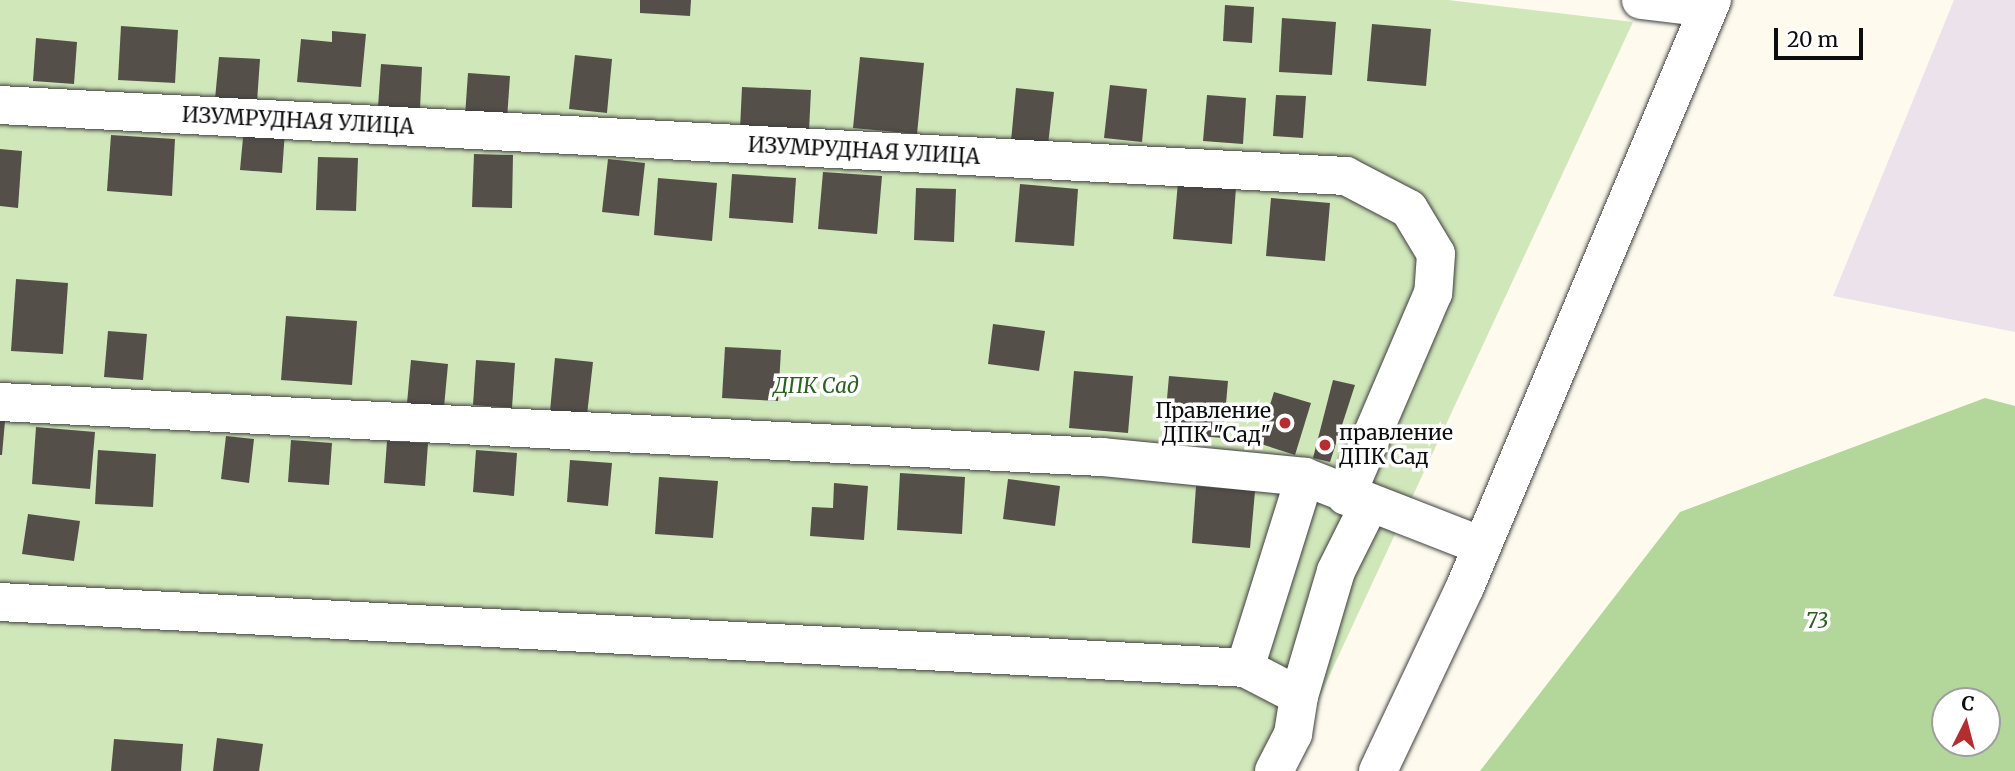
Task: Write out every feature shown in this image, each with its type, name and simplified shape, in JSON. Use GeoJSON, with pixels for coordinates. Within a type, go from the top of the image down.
{"type":"FeatureCollection","features":[{"type":"Feature","properties":{"kind":"street"},"geometry":{"type":"LineString","coordinates":[[1378,771],[1482,546],[1710,4],[1641,0]]}},
{"type":"Feature","properties":{"kind":"street","name":"ИЗУМРУДНАЯ УЛИЦА"},"geometry":{"type":"LineString","coordinates":[[0,105],[1346,176],[1409,209],[1436,254],[1433,293],[1358,500],[1299,696],[1293,734],[1273,771]]}},
{"type":"Feature","properties":{"kind":"street"},"geometry":{"type":"LineString","coordinates":[[0,402],[1102,457],[1305,477],[1358,500],[1482,546]]}},
{"type":"Feature","properties":{"kind":"street"},"geometry":{"type":"LineString","coordinates":[[1245,668],[1305,477]]}},
{"type":"Feature","properties":{"kind":"street"},"geometry":{"type":"LineString","coordinates":[[0,602],[1245,668],[1299,696]]}},
{"type":"Feature","properties":{"kind":"shaded area"},"geometry":{"type":"Polygon","coordinates":[[[1954,0],[2015,0],[2015,332],[1833,296],[1954,0]]]}},
{"type":"Feature","properties":{"kind":"green space","name":"ДПК Сад"},"geometry":{"type":"Polygon","coordinates":[[[0,0],[1448,0],[1633,22],[1285,771],[0,771],[0,0]]]}},
{"type":"Feature","properties":{"kind":"green space","name":"73"},"geometry":{"type":"Polygon","coordinates":[[[1985,398],[2015,406],[2015,771],[1480,771],[1680,512],[1985,398]]]}},
{"type":"Feature","properties":{"kind":"building"},"geometry":{"type":"Polygon","coordinates":[[[640,0],[691,0],[690,16],[640,13],[640,0]]]}},
{"type":"Feature","properties":{"kind":"building"},"geometry":{"type":"Polygon","coordinates":[[[1225,5],[1254,7],[1252,43],[1223,41],[1225,5]]]}},
{"type":"Feature","properties":{"kind":"building"},"geometry":{"type":"Polygon","coordinates":[[[1282,18],[1336,22],[1332,75],[1279,72],[1282,18]]]}},
{"type":"Feature","properties":{"kind":"building"},"geometry":{"type":"Polygon","coordinates":[[[1372,24],[1431,29],[1426,86],[1367,81],[1372,24]]]}},
{"type":"Feature","properties":{"kind":"building"},"geometry":{"type":"Polygon","coordinates":[[[121,26],[178,30],[175,83],[118,80],[121,26]]]}},
{"type":"Feature","properties":{"kind":"building"},"geometry":{"type":"Polygon","coordinates":[[[332,31],[366,34],[361,87],[297,82],[301,39],[332,42],[332,31]]]}},
{"type":"Feature","properties":{"kind":"building"},"geometry":{"type":"Polygon","coordinates":[[[36,38],[77,42],[74,84],[33,81],[36,38]]]}},
{"type":"Feature","properties":{"kind":"building"},"geometry":{"type":"Polygon","coordinates":[[[575,55],[612,59],[607,113],[569,109],[575,55]]]}},
{"type":"Feature","properties":{"kind":"building"},"geometry":{"type":"Polygon","coordinates":[[[219,57],[260,59],[257,102],[215,99],[219,57]]]}},
{"type":"Feature","properties":{"kind":"building"},"geometry":{"type":"Polygon","coordinates":[[[860,57],[924,63],[917,134],[853,128],[860,57]]]}},
{"type":"Feature","properties":{"kind":"building"},"geometry":{"type":"Polygon","coordinates":[[[381,64],[422,67],[420,109],[378,107],[381,64]]]}},
{"type":"Feature","properties":{"kind":"building"},"geometry":{"type":"Polygon","coordinates":[[[468,73],[510,76],[507,119],[465,116],[468,73]]]}},
{"type":"Feature","properties":{"kind":"building"},"geometry":{"type":"Polygon","coordinates":[[[1110,85],[1147,89],[1142,142],[1104,138],[1110,85]]]}},
{"type":"Feature","properties":{"kind":"building"},"geometry":{"type":"Polygon","coordinates":[[[742,87],[811,90],[809,131],[740,129],[742,87]]]}},
{"type":"Feature","properties":{"kind":"building"},"geometry":{"type":"Polygon","coordinates":[[[1016,88],[1054,92],[1048,145],[1011,141],[1016,88]]]}},
{"type":"Feature","properties":{"kind":"building"},"geometry":{"type":"Polygon","coordinates":[[[1207,95],[1246,98],[1243,144],[1203,141],[1207,95]]]}},
{"type":"Feature","properties":{"kind":"building"},"geometry":{"type":"Polygon","coordinates":[[[1276,95],[1306,96],[1303,138],[1273,136],[1276,95]]]}},
{"type":"Feature","properties":{"kind":"building"},"geometry":{"type":"Polygon","coordinates":[[[244,127],[285,131],[282,173],[240,170],[244,127]]]}},
{"type":"Feature","properties":{"kind":"building"},"geometry":{"type":"Polygon","coordinates":[[[111,135],[175,139],[172,196],[107,191],[111,135]]]}},
{"type":"Feature","properties":{"kind":"building"},"geometry":{"type":"Polygon","coordinates":[[[0,149],[22,151],[18,208],[0,206],[0,149]]]}},
{"type":"Feature","properties":{"kind":"building"},"geometry":{"type":"Polygon","coordinates":[[[474,154],[513,155],[512,208],[472,207],[474,154]]]}},
{"type":"Feature","properties":{"kind":"building"},"geometry":{"type":"Polygon","coordinates":[[[318,157],[358,158],[356,211],[316,210],[318,157]]]}},
{"type":"Feature","properties":{"kind":"building"},"geometry":{"type":"Polygon","coordinates":[[[608,159],[645,163],[639,216],[602,212],[608,159]]]}},
{"type":"Feature","properties":{"kind":"building"},"geometry":{"type":"Polygon","coordinates":[[[823,172],[882,176],[877,234],[818,229],[823,172]]]}},
{"type":"Feature","properties":{"kind":"building"},"geometry":{"type":"Polygon","coordinates":[[[732,174],[796,178],[793,223],[729,218],[732,174]]]}},
{"type":"Feature","properties":{"kind":"building"},"geometry":{"type":"Polygon","coordinates":[[[658,178],[717,183],[712,241],[654,235],[658,178]]]}},
{"type":"Feature","properties":{"kind":"building"},"geometry":{"type":"Polygon","coordinates":[[[1178,182],[1236,187],[1232,244],[1173,239],[1178,182]]]}},
{"type":"Feature","properties":{"kind":"building"},"geometry":{"type":"Polygon","coordinates":[[[1020,184],[1078,189],[1074,246],[1015,242],[1020,184]]]}},
{"type":"Feature","properties":{"kind":"building"},"geometry":{"type":"Polygon","coordinates":[[[916,188],[956,189],[954,242],[914,240],[916,188]]]}},
{"type":"Feature","properties":{"kind":"building"},"geometry":{"type":"Polygon","coordinates":[[[1271,198],[1330,203],[1325,261],[1266,256],[1271,198]]]}},
{"type":"Feature","properties":{"kind":"building"},"geometry":{"type":"Polygon","coordinates":[[[16,279],[68,283],[63,354],[11,351],[16,279]]]}},
{"type":"Feature","properties":{"kind":"building"},"geometry":{"type":"Polygon","coordinates":[[[286,316],[357,321],[352,385],[281,380],[286,316]]]}},
{"type":"Feature","properties":{"kind":"building"},"geometry":{"type":"Polygon","coordinates":[[[993,324],[1045,331],[1039,371],[988,364],[993,324]]]}},
{"type":"Feature","properties":{"kind":"building"},"geometry":{"type":"Polygon","coordinates":[[[108,331],[147,334],[143,380],[104,377],[108,331]]]}},
{"type":"Feature","properties":{"kind":"building"},"geometry":{"type":"Polygon","coordinates":[[[725,347],[781,350],[778,401],[722,398],[725,347]]]}},
{"type":"Feature","properties":{"kind":"building"},"geometry":{"type":"Polygon","coordinates":[[[555,358],[593,362],[587,415],[550,411],[555,358]]]}},
{"type":"Feature","properties":{"kind":"building"},"geometry":{"type":"Polygon","coordinates":[[[411,360],[448,364],[443,418],[406,414],[411,360]]]}},
{"type":"Feature","properties":{"kind":"building"},"geometry":{"type":"Polygon","coordinates":[[[476,360],[515,363],[512,408],[473,405],[476,360]]]}},
{"type":"Feature","properties":{"kind":"building"},"geometry":{"type":"Polygon","coordinates":[[[1074,371],[1133,376],[1128,433],[1069,428],[1074,371]]]}},
{"type":"Feature","properties":{"kind":"building"},"geometry":{"type":"Polygon","coordinates":[[[1169,376],[1228,381],[1223,438],[1164,433],[1169,376]]]}},
{"type":"Feature","properties":{"kind":"building"},"geometry":{"type":"Polygon","coordinates":[[[1333,380],[1355,385],[1330,462],[1313,458],[1333,380]]]}},
{"type":"Feature","properties":{"kind":"building","name":"Правление ДПК \"Сад\""},"geometry":{"type":"Polygon","coordinates":[[[1274,392],[1311,403],[1295,455],[1258,443],[1274,392]]]}},
{"type":"Feature","properties":{"kind":"building"},"geometry":{"type":"Polygon","coordinates":[[[0,421],[5,421],[2,455],[0,455],[0,421]]]}},
{"type":"Feature","properties":{"kind":"building"},"geometry":{"type":"Polygon","coordinates":[[[36,427],[95,432],[90,489],[32,484],[36,427]]]}},
{"type":"Feature","properties":{"kind":"building"},"geometry":{"type":"Polygon","coordinates":[[[226,436],[254,439],[249,483],[221,479],[226,436]]]}},
{"type":"Feature","properties":{"kind":"building"},"geometry":{"type":"Polygon","coordinates":[[[291,440],[332,443],[329,485],[288,482],[291,440]]]}},
{"type":"Feature","properties":{"kind":"building"},"geometry":{"type":"Polygon","coordinates":[[[387,441],[428,443],[425,486],[384,483],[387,441]]]}},
{"type":"Feature","properties":{"kind":"building"},"geometry":{"type":"Polygon","coordinates":[[[98,450],[156,454],[153,507],[95,504],[98,450]]]}},
{"type":"Feature","properties":{"kind":"building"},"geometry":{"type":"Polygon","coordinates":[[[476,450],[517,453],[514,496],[473,492],[476,450]]]}},
{"type":"Feature","properties":{"kind":"building"},"geometry":{"type":"Polygon","coordinates":[[[570,460],[612,463],[608,506],[567,502],[570,460]]]}},
{"type":"Feature","properties":{"kind":"building"},"geometry":{"type":"Polygon","coordinates":[[[900,473],[965,477],[962,534],[897,530],[900,473]]]}},
{"type":"Feature","properties":{"kind":"building"},"geometry":{"type":"Polygon","coordinates":[[[659,477],[718,481],[713,538],[655,534],[659,477]]]}},
{"type":"Feature","properties":{"kind":"building"},"geometry":{"type":"Polygon","coordinates":[[[1008,479],[1060,486],[1055,526],[1003,519],[1008,479]]]}},
{"type":"Feature","properties":{"kind":"building"},"geometry":{"type":"Polygon","coordinates":[[[834,483],[868,486],[864,540],[810,536],[812,507],[833,508],[834,483]]]}},
{"type":"Feature","properties":{"kind":"building"},"geometry":{"type":"Polygon","coordinates":[[[1196,486],[1255,491],[1250,548],[1192,543],[1196,486]]]}},
{"type":"Feature","properties":{"kind":"building"},"geometry":{"type":"Polygon","coordinates":[[[28,514],[80,521],[74,561],[22,554],[28,514]]]}},
{"type":"Feature","properties":{"kind":"building"},"geometry":{"type":"Polygon","coordinates":[[[217,738],[263,744],[259,771],[213,771],[217,738]]]}},
{"type":"Feature","properties":{"kind":"building"},"geometry":{"type":"Polygon","coordinates":[[[114,739],[183,744],[181,771],[111,771],[114,739]]]}},
{"type":"Feature","properties":{"kind":"place","name":"Правление ДПК \"Сад\""},"geometry":{"type":"Point","coordinates":[1285,423]}},
{"type":"Feature","properties":{"kind":"place","name":"правление ДПК Сад"},"geometry":{"type":"Point","coordinates":[1325,445]}}]}
